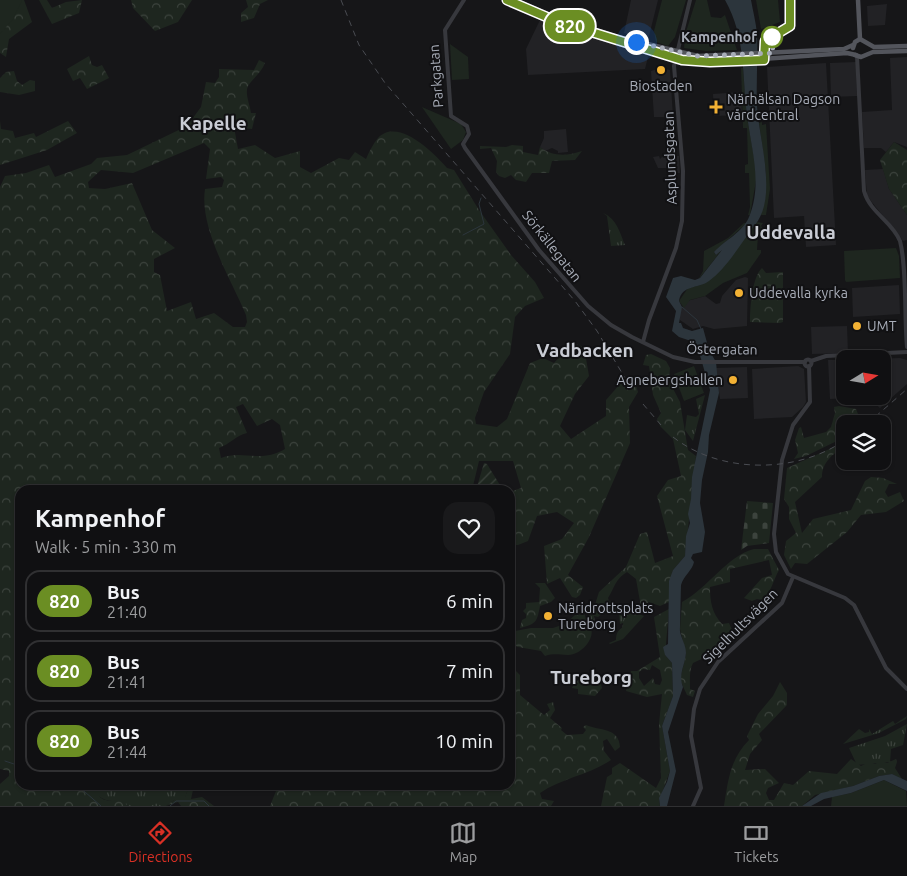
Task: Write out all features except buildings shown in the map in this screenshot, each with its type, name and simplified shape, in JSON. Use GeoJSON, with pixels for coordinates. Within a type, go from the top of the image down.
{"type":"FeatureCollection","features":[{"type":"Feature","properties":{"kind":"main road"},"geometry":{"type":"LineString","coordinates":[[507,0],[556,21],[676,58],[697,62],[742,61],[847,53],[858,56],[868,53],[907,51]]}},
{"type":"Feature","properties":{"kind":"main road"},"geometry":{"type":"LineString","coordinates":[[514,0],[558,18],[677,52],[698,56],[844,49],[860,40]]}},
{"type":"Feature","properties":{"kind":"main road"},"geometry":{"type":"LineString","coordinates":[[858,0],[860,40]]}},
{"type":"Feature","properties":{"kind":"main road"},"geometry":{"type":"LineString","coordinates":[[860,40],[876,47],[907,46]]}},
{"type":"Feature","properties":{"kind":"main road"},"geometry":{"type":"LineString","coordinates":[[868,53],[869,44]]}},
{"type":"Feature","properties":{"kind":"main road"},"geometry":{"type":"LineString","coordinates":[[853,45],[858,56]]}},
{"type":"Feature","properties":{"kind":"street","name":"Parkgatan"},"geometry":{"type":"LineString","coordinates":[[463,144],[468,137],[469,129],[464,123],[453,118],[450,113],[445,32],[464,0]]}},
{"type":"Feature","properties":{"kind":"street","name":"Asplundsgatan"},"geometry":{"type":"LineString","coordinates":[[643,342],[649,320],[676,248],[682,214],[683,171],[679,99],[675,74],[677,52],[690,0]]}},
{"type":"Feature","properties":{"kind":"street"},"geometry":{"type":"LineString","coordinates":[[858,56],[864,192],[873,210],[893,229],[902,247],[907,347]]}},
{"type":"Feature","properties":{"kind":"street","name":"Sörkällegatan"},"geometry":{"type":"LineString","coordinates":[[463,144],[539,250],[572,289],[606,321],[643,342]]}},
{"type":"Feature","properties":{"kind":"street","name":"Östergatan"},"geometry":{"type":"LineString","coordinates":[[643,342],[680,360],[698,362],[805,362],[808,359],[811,361]]}},
{"type":"Feature","properties":{"kind":"street"},"geometry":{"type":"LineString","coordinates":[[808,366],[811,361],[826,356],[907,352]]}},
{"type":"Feature","properties":{"kind":"street"},"geometry":{"type":"LineString","coordinates":[[805,362],[809,372],[810,402],[793,425],[784,453],[774,543],[784,570],[793,577],[845,598],[854,605],[886,668],[907,689]]}},
{"type":"Feature","properties":{"kind":"street","name":"Sigelhultsvägen"},"geometry":{"type":"LineString","coordinates":[[693,806],[699,795],[701,784],[691,739],[693,716],[700,689],[718,662],[782,602],[793,577]]}},
{"type":"Feature","properties":{"kind":"shaded area"},"geometry":{"type":"Polygon","coordinates":[[[631,0],[658,0],[648,40],[624,33],[631,0]]]}},
{"type":"Feature","properties":{"kind":"shaded area"},"geometry":{"type":"Polygon","coordinates":[[[725,0],[751,0],[757,34],[757,106],[765,168],[765,199],[762,213],[755,225],[728,262],[709,281],[687,289],[679,301],[682,307],[679,323],[681,323],[683,328],[692,331],[703,328],[709,350],[716,362],[719,393],[709,435],[708,452],[702,480],[700,503],[705,532],[702,552],[693,554],[691,558],[694,562],[693,565],[681,585],[680,631],[686,653],[681,674],[683,687],[668,732],[676,771],[667,806],[660,806],[659,798],[670,771],[662,726],[673,696],[672,663],[665,655],[663,647],[668,644],[669,581],[673,570],[685,556],[686,536],[690,523],[688,514],[692,477],[710,390],[699,352],[691,341],[679,337],[672,331],[676,311],[666,297],[673,278],[681,276],[695,280],[700,278],[722,250],[716,255],[714,252],[743,227],[749,217],[755,192],[755,166],[747,115],[740,42],[732,14],[725,0]]]}},
{"type":"Feature","properties":{"kind":"shaded area"},"geometry":{"type":"Polygon","coordinates":[[[887,4],[885,25],[868,26],[867,6],[887,4]]]}},
{"type":"Feature","properties":{"kind":"shaded area"},"geometry":{"type":"Polygon","coordinates":[[[540,20],[649,53],[645,69],[528,75],[526,49],[540,20]]]}},
{"type":"Feature","properties":{"kind":"shaded area"},"geometry":{"type":"Polygon","coordinates":[[[907,57],[907,147],[894,142],[886,152],[881,148],[864,148],[862,112],[892,110],[890,58],[907,57]]]}},
{"type":"Feature","properties":{"kind":"shaded area"},"geometry":{"type":"Polygon","coordinates":[[[856,62],[857,96],[831,97],[830,63],[856,62]]]}},
{"type":"Feature","properties":{"kind":"shaded area"},"geometry":{"type":"Polygon","coordinates":[[[826,63],[836,245],[806,247],[804,216],[774,218],[767,67],[826,63]]]}},
{"type":"Feature","properties":{"kind":"shaded area"},"geometry":{"type":"Polygon","coordinates":[[[661,68],[670,70],[673,117],[654,117],[651,71],[661,68]]]}},
{"type":"Feature","properties":{"kind":"shaded area"},"geometry":{"type":"Polygon","coordinates":[[[741,92],[742,115],[714,116],[713,94],[741,92]]]}},
{"type":"Feature","properties":{"kind":"shaded area"},"geometry":{"type":"Polygon","coordinates":[[[566,129],[568,152],[558,153],[558,151],[552,148],[545,151],[540,147],[544,138],[544,131],[566,129]]]}},
{"type":"Feature","properties":{"kind":"shaded area"},"geometry":{"type":"Polygon","coordinates":[[[659,156],[660,159],[663,156],[679,156],[680,173],[667,173],[667,168],[658,168],[653,157],[659,156]]]}},
{"type":"Feature","properties":{"kind":"shaded area"},"geometry":{"type":"Polygon","coordinates":[[[883,169],[889,189],[907,215],[907,240],[903,241],[867,196],[865,170],[883,169]]]}},
{"type":"Feature","properties":{"kind":"shaded area"},"geometry":{"type":"Polygon","coordinates":[[[748,278],[747,326],[714,329],[703,326],[693,329],[680,320],[680,310],[687,301],[705,296],[716,304],[720,303],[722,296],[736,280],[748,278]]]}},
{"type":"Feature","properties":{"kind":"shaded area"},"geometry":{"type":"Polygon","coordinates":[[[899,285],[900,314],[853,317],[852,288],[899,285]]]}},
{"type":"Feature","properties":{"kind":"shaded area"},"geometry":{"type":"Polygon","coordinates":[[[847,326],[848,350],[836,350],[836,353],[812,354],[811,327],[847,326]]]}},
{"type":"Feature","properties":{"kind":"shaded area"},"geometry":{"type":"Polygon","coordinates":[[[891,358],[907,360],[907,384],[891,398],[891,358]]]}},
{"type":"Feature","properties":{"kind":"shaded area"},"geometry":{"type":"Polygon","coordinates":[[[828,360],[836,360],[836,399],[830,399],[828,360]]]}},
{"type":"Feature","properties":{"kind":"shaded area"},"geometry":{"type":"Polygon","coordinates":[[[798,366],[804,369],[806,402],[803,407],[792,417],[754,419],[752,369],[798,366]]]}},
{"type":"Feature","properties":{"kind":"shaded area","name":"Agnebergshallen"},"geometry":{"type":"Polygon","coordinates":[[[747,367],[748,398],[720,399],[716,368],[747,367]]]}},
{"type":"Feature","properties":{"kind":"shaded area"},"geometry":{"type":"Polygon","coordinates":[[[892,774],[907,781],[907,791],[884,780],[851,793],[824,799],[811,806],[802,806],[821,793],[853,786],[879,776],[892,774]]]}},
{"type":"Feature","properties":{"kind":"green space"},"geometry":{"type":"Polygon","coordinates":[[[0,0],[24,0],[32,22],[9,39],[6,57],[0,53],[0,0]]]}},
{"type":"Feature","properties":{"kind":"green space"},"geometry":{"type":"Polygon","coordinates":[[[0,0],[22,0],[13,19],[0,34],[0,0]]]}},
{"type":"Feature","properties":{"kind":"green space"},"geometry":{"type":"Polygon","coordinates":[[[39,0],[47,0],[52,8],[66,2],[82,0],[79,13],[52,24],[39,0]]]}},
{"type":"Feature","properties":{"kind":"green space"},"geometry":{"type":"Polygon","coordinates":[[[131,0],[192,0],[178,22],[155,31],[133,8],[131,0]]]}},
{"type":"Feature","properties":{"kind":"green space"},"geometry":{"type":"Polygon","coordinates":[[[246,0],[268,0],[260,4],[254,18],[241,22],[241,13],[248,7],[246,0]]]}},
{"type":"Feature","properties":{"kind":"green space"},"geometry":{"type":"Polygon","coordinates":[[[662,0],[686,0],[675,37],[668,46],[656,42],[654,31],[662,0]]]}},
{"type":"Feature","properties":{"kind":"green space"},"geometry":{"type":"Polygon","coordinates":[[[696,0],[707,0],[711,17],[721,18],[725,15],[737,50],[706,51],[684,48],[685,35],[696,0]]]}},
{"type":"Feature","properties":{"kind":"green space"},"geometry":{"type":"Polygon","coordinates":[[[756,0],[778,0],[780,22],[761,29],[756,0]]]}},
{"type":"Feature","properties":{"kind":"green space"},"geometry":{"type":"Polygon","coordinates":[[[450,44],[468,57],[469,79],[452,80],[450,44]]]}},
{"type":"Feature","properties":{"kind":"green space"},"geometry":{"type":"Polygon","coordinates":[[[89,56],[92,65],[97,67],[102,65],[109,78],[87,89],[80,78],[73,81],[67,69],[89,56]]]}},
{"type":"Feature","properties":{"kind":"green space"},"geometry":{"type":"Polygon","coordinates":[[[259,60],[265,63],[249,84],[247,90],[251,113],[256,113],[252,129],[234,127],[238,149],[255,145],[275,158],[300,151],[300,167],[311,173],[339,158],[349,160],[355,152],[366,159],[378,138],[386,133],[395,132],[405,134],[425,146],[447,168],[454,170],[479,210],[511,255],[535,282],[544,298],[525,306],[515,317],[510,354],[484,392],[475,418],[476,424],[497,427],[507,419],[530,363],[543,358],[554,363],[572,343],[584,347],[589,376],[575,394],[560,426],[571,439],[606,416],[606,400],[620,384],[634,379],[638,392],[629,407],[630,443],[589,537],[568,575],[583,587],[580,595],[576,598],[572,597],[560,578],[547,584],[544,546],[562,539],[574,523],[557,512],[537,516],[528,541],[515,545],[515,490],[521,488],[513,461],[479,461],[473,485],[15,485],[15,790],[93,790],[106,800],[120,799],[128,806],[0,806],[0,784],[9,776],[9,771],[0,769],[0,187],[5,176],[26,173],[49,165],[55,177],[91,164],[97,158],[127,155],[187,126],[201,107],[206,82],[215,83],[219,77],[219,69],[254,70],[259,60]],[[204,143],[133,173],[101,170],[88,182],[89,188],[105,189],[132,183],[152,230],[175,248],[154,259],[154,272],[160,275],[167,311],[191,302],[196,319],[214,313],[233,327],[245,327],[247,322],[246,315],[211,237],[207,220],[204,204],[205,189],[222,187],[224,180],[221,177],[206,179],[210,149],[204,143]],[[243,404],[236,407],[247,433],[219,448],[221,458],[237,455],[267,455],[285,449],[280,425],[272,419],[257,426],[243,404]]]}},
{"type":"Feature","properties":{"kind":"green space"},"geometry":{"type":"Polygon","coordinates":[[[741,68],[743,68],[747,117],[756,168],[756,181],[750,215],[748,215],[750,207],[749,173],[745,173],[745,165],[748,164],[747,128],[743,128],[741,68]]]}},
{"type":"Feature","properties":{"kind":"green space"},"geometry":{"type":"Polygon","coordinates":[[[14,71],[17,81],[22,85],[30,80],[35,81],[35,91],[19,95],[0,92],[0,78],[6,72],[14,71]]]}},
{"type":"Feature","properties":{"kind":"green space"},"geometry":{"type":"Polygon","coordinates":[[[422,107],[461,124],[466,132],[463,140],[451,149],[422,107]]]}},
{"type":"Feature","properties":{"kind":"green space"},"geometry":{"type":"Polygon","coordinates":[[[0,121],[1,129],[13,131],[15,138],[34,133],[36,137],[68,121],[77,133],[47,150],[0,165],[0,121]]]}},
{"type":"Feature","properties":{"kind":"green space"},"geometry":{"type":"Polygon","coordinates":[[[762,122],[762,125],[766,124],[770,189],[766,215],[761,215],[766,173],[759,123],[762,122]]]}},
{"type":"Feature","properties":{"kind":"green space"},"geometry":{"type":"Polygon","coordinates":[[[894,142],[907,150],[907,215],[889,189],[880,160],[894,142]]]}},
{"type":"Feature","properties":{"kind":"green space"},"geometry":{"type":"Polygon","coordinates":[[[512,145],[523,146],[523,152],[538,155],[540,147],[550,153],[560,155],[582,151],[575,160],[552,161],[549,173],[532,173],[526,182],[516,180],[511,175],[505,178],[499,176],[496,172],[497,161],[491,148],[480,149],[480,146],[506,147],[512,145]]]}},
{"type":"Feature","properties":{"kind":"green space"},"geometry":{"type":"Polygon","coordinates":[[[603,213],[612,219],[615,223],[625,245],[611,246],[607,216],[603,213]]]}},
{"type":"Feature","properties":{"kind":"green space"},"geometry":{"type":"Polygon","coordinates":[[[757,222],[763,223],[761,226],[764,230],[758,236],[757,250],[761,250],[761,253],[747,273],[723,283],[705,296],[690,300],[684,308],[679,301],[688,288],[700,285],[757,222]]]}},
{"type":"Feature","properties":{"kind":"green space"},"geometry":{"type":"Polygon","coordinates":[[[744,223],[747,223],[714,252],[716,255],[722,250],[698,280],[703,271],[704,251],[728,238],[744,223]]]}},
{"type":"Feature","properties":{"kind":"green space"},"geometry":{"type":"Polygon","coordinates":[[[896,248],[899,256],[900,278],[846,282],[844,251],[896,248]]]}},
{"type":"Feature","properties":{"kind":"green space"},"geometry":{"type":"Polygon","coordinates":[[[762,268],[766,273],[783,272],[783,322],[750,322],[754,285],[762,268]]]}},
{"type":"Feature","properties":{"kind":"green space"},"geometry":{"type":"Polygon","coordinates":[[[651,354],[666,361],[670,368],[669,381],[680,402],[688,450],[696,456],[685,556],[673,570],[669,602],[660,606],[649,602],[641,607],[636,579],[627,572],[626,567],[640,534],[647,532],[655,563],[673,556],[657,496],[668,480],[681,476],[673,439],[660,426],[657,419],[661,413],[653,395],[649,366],[643,365],[646,355],[651,354]]]}},
{"type":"Feature","properties":{"kind":"green space"},"geometry":{"type":"Polygon","coordinates":[[[694,366],[704,393],[684,401],[674,374],[694,366]]]}},
{"type":"Feature","properties":{"kind":"green space"},"geometry":{"type":"Polygon","coordinates":[[[705,395],[693,441],[685,430],[687,415],[696,417],[699,414],[696,399],[705,395]]]}},
{"type":"Feature","properties":{"kind":"green space"},"geometry":{"type":"Polygon","coordinates":[[[834,407],[856,409],[860,415],[836,415],[836,441],[806,456],[794,459],[798,453],[795,440],[799,428],[801,427],[804,438],[826,432],[831,427],[835,413],[834,407]]]}},
{"type":"Feature","properties":{"kind":"green space"},"geometry":{"type":"Polygon","coordinates":[[[836,446],[836,452],[826,463],[822,477],[795,502],[802,533],[813,519],[851,510],[865,481],[871,477],[883,478],[897,484],[889,484],[885,492],[888,497],[900,492],[904,501],[886,512],[861,515],[847,532],[807,564],[795,563],[791,569],[784,555],[786,541],[796,533],[789,519],[789,507],[784,499],[787,468],[836,446]]]}},
{"type":"Feature","properties":{"kind":"green space"},"geometry":{"type":"Polygon","coordinates":[[[484,463],[487,464],[500,485],[477,485],[484,463]]]}},
{"type":"Feature","properties":{"kind":"green space"},"geometry":{"type":"Polygon","coordinates":[[[747,501],[773,503],[769,543],[747,546],[741,550],[747,501]]]}},
{"type":"Feature","properties":{"kind":"green space"},"geometry":{"type":"Polygon","coordinates":[[[754,549],[768,549],[779,570],[772,586],[763,600],[757,599],[752,601],[744,598],[762,578],[772,575],[769,560],[730,569],[730,582],[710,587],[711,602],[716,616],[722,624],[729,623],[732,630],[714,653],[693,663],[690,672],[690,689],[695,691],[693,697],[687,695],[680,680],[686,654],[680,629],[682,602],[735,558],[744,552],[754,549]]]}},
{"type":"Feature","properties":{"kind":"green space"},"geometry":{"type":"Polygon","coordinates":[[[626,567],[627,572],[618,580],[608,598],[609,601],[614,602],[594,608],[599,592],[626,567]]]}},
{"type":"Feature","properties":{"kind":"green space"},"geometry":{"type":"Polygon","coordinates":[[[535,583],[545,583],[555,598],[551,602],[540,606],[537,618],[533,623],[520,628],[522,620],[526,618],[526,614],[523,611],[526,608],[526,603],[539,602],[540,588],[535,583]]]}},
{"type":"Feature","properties":{"kind":"green space"},"geometry":{"type":"Polygon","coordinates":[[[614,605],[626,615],[623,625],[623,623],[620,624],[619,613],[615,612],[614,614],[605,609],[598,617],[594,616],[595,624],[593,624],[588,614],[614,605]]]}},
{"type":"Feature","properties":{"kind":"green space"},"geometry":{"type":"Polygon","coordinates":[[[620,606],[644,616],[623,639],[620,634],[626,615],[618,609],[620,606]]]}},
{"type":"Feature","properties":{"kind":"green space"},"geometry":{"type":"Polygon","coordinates":[[[669,609],[665,655],[672,663],[673,696],[662,726],[670,771],[659,801],[660,806],[601,806],[607,777],[612,774],[612,768],[620,763],[656,788],[661,778],[659,724],[662,694],[647,697],[626,691],[631,671],[637,671],[660,657],[654,617],[669,609]],[[652,665],[650,670],[643,669],[639,672],[639,678],[644,686],[653,678],[655,684],[660,685],[662,680],[660,670],[652,665]]]}},
{"type":"Feature","properties":{"kind":"green space"},"geometry":{"type":"Polygon","coordinates":[[[584,614],[592,633],[589,642],[582,650],[568,655],[554,654],[545,656],[541,651],[515,646],[515,631],[531,628],[553,628],[565,624],[575,615],[584,614]]]}},
{"type":"Feature","properties":{"kind":"green space"},"geometry":{"type":"Polygon","coordinates":[[[623,628],[623,639],[610,644],[616,640],[618,632],[623,628]]]}},
{"type":"Feature","properties":{"kind":"green space"},"geometry":{"type":"Polygon","coordinates":[[[515,670],[520,675],[520,695],[544,715],[550,710],[547,704],[553,702],[555,710],[550,718],[567,735],[583,734],[586,730],[583,727],[586,725],[612,733],[619,741],[620,747],[615,751],[607,739],[603,741],[604,751],[611,760],[540,793],[542,799],[554,801],[551,806],[270,806],[276,791],[515,790],[515,670]]]}},
{"type":"Feature","properties":{"kind":"green space"},"geometry":{"type":"Polygon","coordinates":[[[585,676],[599,677],[602,688],[595,696],[578,694],[578,689],[572,688],[575,682],[585,676]]]}},
{"type":"Feature","properties":{"kind":"green space"},"geometry":{"type":"Polygon","coordinates":[[[780,682],[787,693],[787,705],[759,734],[762,740],[750,754],[745,770],[765,769],[779,783],[768,788],[766,793],[769,800],[774,800],[784,783],[793,785],[809,771],[837,774],[851,759],[861,766],[869,762],[875,764],[881,761],[887,763],[896,759],[895,768],[902,779],[892,774],[879,776],[853,786],[815,795],[802,806],[724,806],[734,763],[749,740],[747,736],[758,714],[773,696],[780,682]]]}},
{"type":"Feature","properties":{"kind":"green space"},"geometry":{"type":"Polygon","coordinates":[[[907,716],[906,719],[879,733],[843,744],[859,729],[865,733],[869,732],[869,729],[872,734],[893,721],[895,724],[907,716]]]}},
{"type":"Feature","properties":{"kind":"green space"},"geometry":{"type":"Polygon","coordinates":[[[907,724],[903,745],[891,749],[890,762],[857,765],[849,748],[885,736],[907,724]]]}},
{"type":"Feature","properties":{"kind":"green space"},"geometry":{"type":"Polygon","coordinates":[[[884,780],[906,791],[907,806],[831,806],[832,797],[851,793],[884,780]]]}},
{"type":"Feature","properties":{"kind":"green space"},"geometry":{"type":"Polygon","coordinates":[[[91,790],[188,790],[185,797],[174,800],[166,806],[128,806],[120,800],[105,800],[91,790]]]}},
{"type":"Feature","properties":{"kind":"green space"},"geometry":{"type":"Polygon","coordinates":[[[188,790],[193,790],[191,799],[202,797],[214,806],[181,806],[178,802],[166,806],[178,797],[185,797],[188,790]]]}},
{"type":"Feature","properties":{"kind":"waterway"},"geometry":{"type":"LineString","coordinates":[[463,235],[484,224],[479,204],[481,198]]}},
{"type":"Feature","properties":{"kind":"waterway"},"geometry":{"type":"LineString","coordinates":[[682,307],[697,320],[701,329]]}},
{"type":"Feature","properties":{"kind":"waterway"},"geometry":{"type":"LineString","coordinates":[[5,761],[15,764]]}},
{"type":"Feature","properties":{"kind":"waterway"},"geometry":{"type":"LineString","coordinates":[[83,790],[101,806]]}},
{"type":"Feature","properties":{"kind":"waterway"},"geometry":{"type":"LineString","coordinates":[[170,806],[176,801],[204,801],[209,806]]}},
{"type":"Feature","properties":{"kind":"railway"},"geometry":{"type":"LineString","coordinates":[[341,0],[359,45],[385,83],[575,301],[597,331],[625,378]]}},
{"type":"Feature","properties":{"kind":"railway"},"geometry":{"type":"LineString","coordinates":[[877,415],[907,389]]}},
{"type":"Feature","properties":{"kind":"railway"},"geometry":{"type":"LineString","coordinates":[[643,404],[661,425]]}},
{"type":"Feature","properties":{"kind":"railway"},"geometry":{"type":"LineString","coordinates":[[673,437],[692,449],[713,458],[735,463],[759,465],[782,464],[804,459],[836,445]]}},
{"type":"Feature","properties":{"kind":"bus line","name":"820"},"geometry":{"type":"LineString","coordinates":[[507,0],[526,10],[569,26],[676,58],[697,62],[764,60],[765,41],[790,26],[790,0]]}},
{"type":"Feature","properties":{"kind":"place","name":"Kampenhof"},"geometry":{"type":"Point","coordinates":[772,37]}},
{"type":"Feature","properties":{"kind":"place","name":"Biostaden"},"geometry":{"type":"Point","coordinates":[661,70]}},
{"type":"Feature","properties":{"kind":"place","name":"Närhälsan Dagson vårdcentral"},"geometry":{"type":"Point","coordinates":[716,107]}},
{"type":"Feature","properties":{"kind":"place","name":"Uddevalla kyrka"},"geometry":{"type":"Point","coordinates":[739,293]}},
{"type":"Feature","properties":{"kind":"place","name":"UMT"},"geometry":{"type":"Point","coordinates":[857,326]}},
{"type":"Feature","properties":{"kind":"place","name":"Agnebergshallen"},"geometry":{"type":"Point","coordinates":[733,380]}},
{"type":"Feature","properties":{"kind":"place","name":"Näridrottsplats Tureborg"},"geometry":{"type":"Point","coordinates":[548,616]}},
{"type":"Feature","properties":{"kind":"district","name":"Kapelle"},"geometry":{"type":"Point","coordinates":[213,123]}},
{"type":"Feature","properties":{"kind":"district","name":"Uddevalla"},"geometry":{"type":"Point","coordinates":[791,232]}},
{"type":"Feature","properties":{"kind":"district","name":"Vadbacken"},"geometry":{"type":"Point","coordinates":[585,350]}},
{"type":"Feature","properties":{"kind":"district","name":"Tureborg"},"geometry":{"type":"Point","coordinates":[591,677]}},
{"type":"Feature","properties":{"kind":"route"},"geometry":{"type":"LineString","coordinates":[[636,42],[686,54],[713,56],[773,53],[772,37]]}}]}
